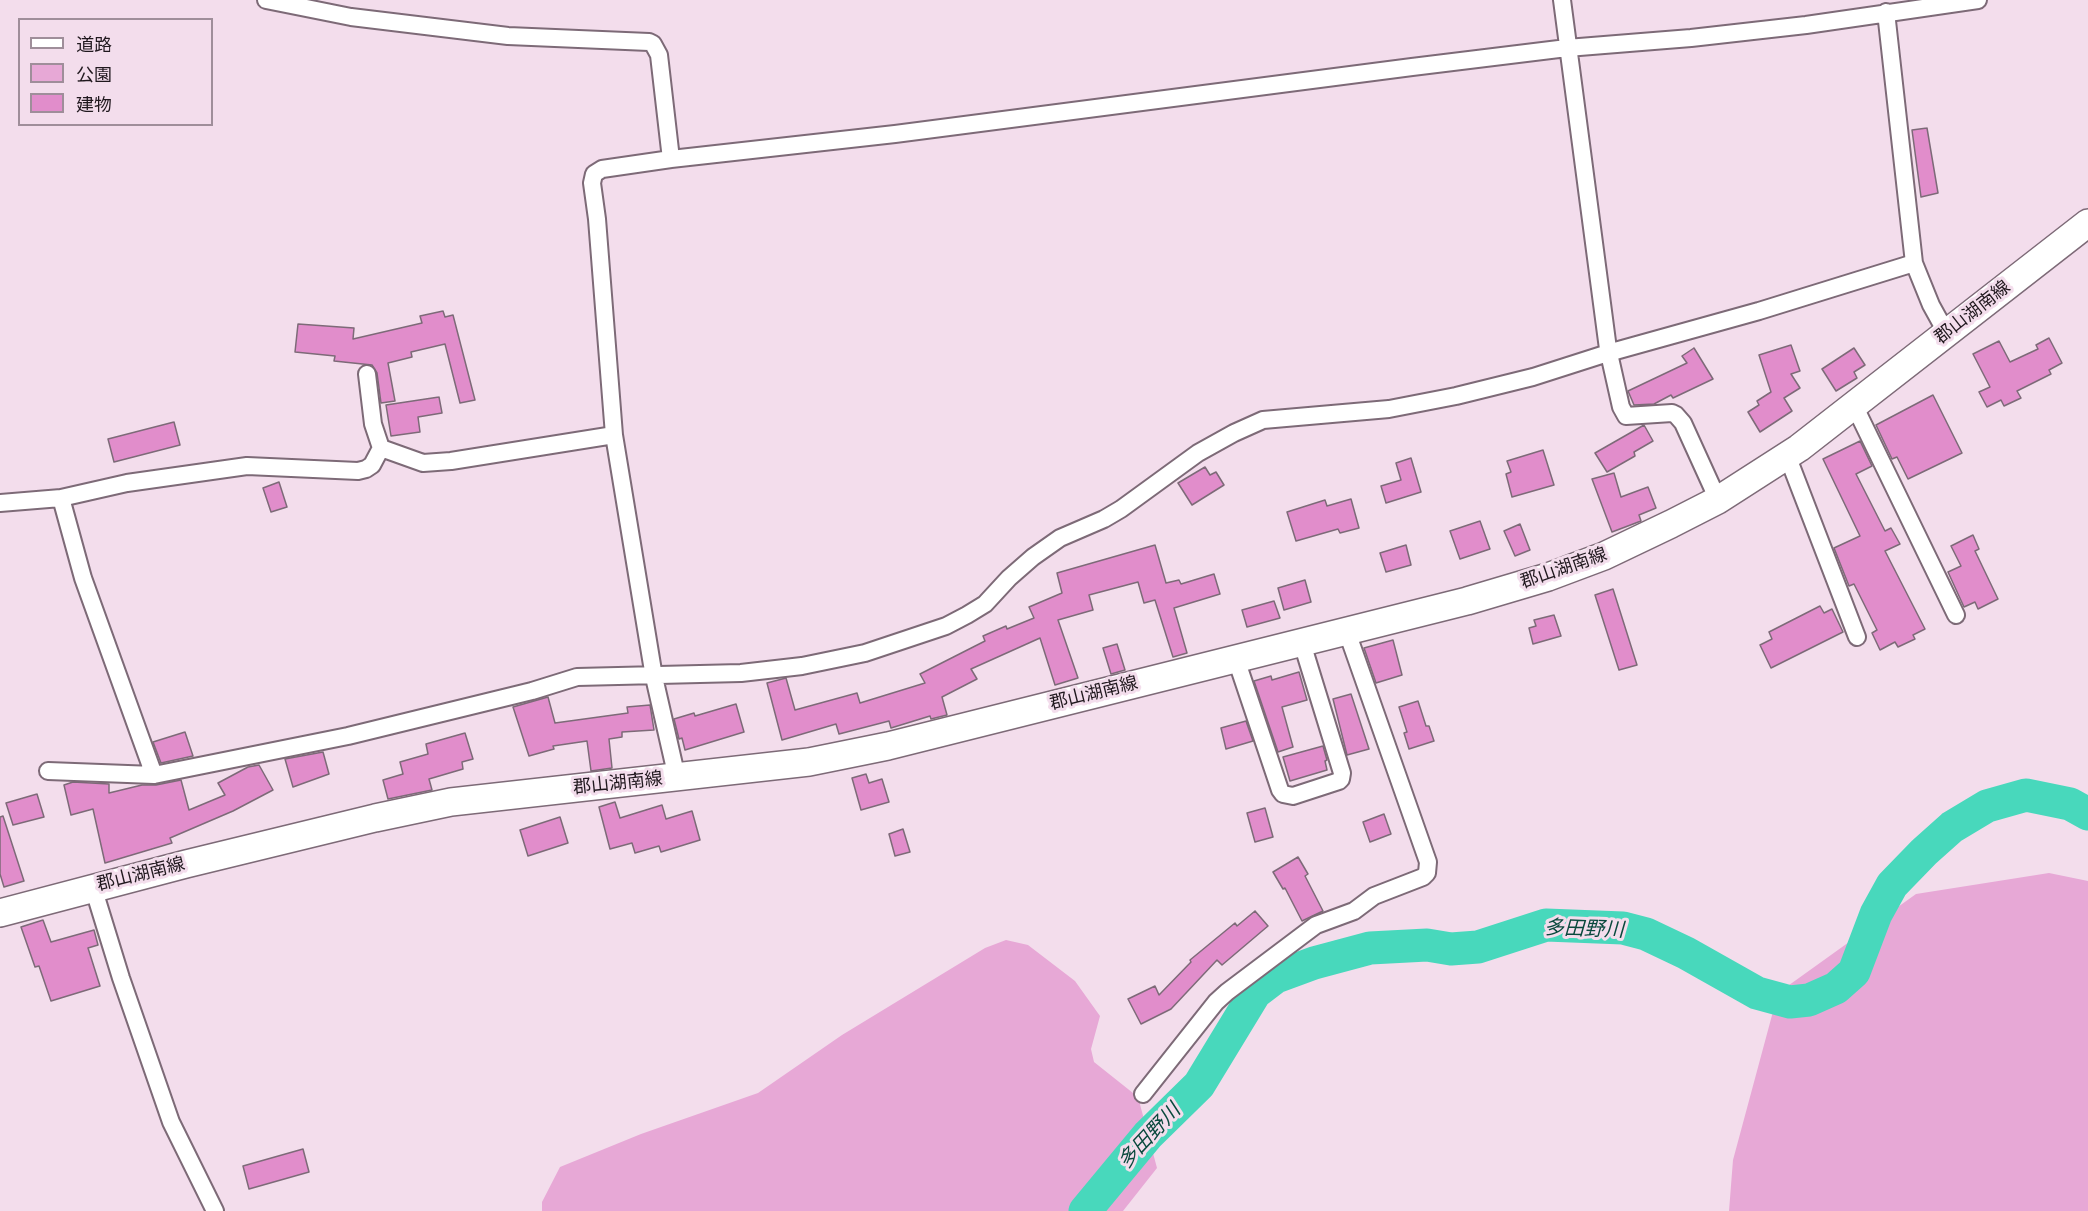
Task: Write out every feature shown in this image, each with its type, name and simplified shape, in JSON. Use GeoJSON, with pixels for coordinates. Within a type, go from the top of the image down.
{"type":"FeatureCollection","features":[{"type":"Feature","properties":{"kind":"main road","name":"郡山湖南線"},"geometry":{"type":"LineString","coordinates":[[0,913],[93,887],[342,826],[451,802],[809,762],[888,746],[1347,632],[1548,577],[1604,556],[1718,500],[1787,455],[1947,334],[2088,223]]}},
{"type":"Feature","properties":{"kind":"street"},"geometry":{"type":"LineString","coordinates":[[266,0],[351,17],[508,36],[649,42],[653,44],[659,55],[671,159]]}},
{"type":"Feature","properties":{"kind":"street"},"geometry":{"type":"LineString","coordinates":[[1562,0],[1608,353],[1623,412],[1626,416],[1633,417],[1672,413],[1676,415],[1683,423],[1718,500]]}},
{"type":"Feature","properties":{"kind":"street"},"geometry":{"type":"LineString","coordinates":[[677,778],[654,677],[614,435],[597,219],[592,183],[594,174],[602,169],[1567,48],[1691,38],[1806,25],[1978,0]]}},
{"type":"Feature","properties":{"kind":"street"},"geometry":{"type":"LineString","coordinates":[[1886,12],[1914,263],[1931,305],[1947,334]]}},
{"type":"Feature","properties":{"kind":"street"},"geometry":{"type":"LineString","coordinates":[[48,771],[154,775],[348,736],[577,678],[741,673],[802,666],[865,653],[945,626],[985,604],[1033,557],[1060,538],[1121,509],[1198,453],[1263,420],[1389,409],[1456,396],[1759,311],[1914,263]]}},
{"type":"Feature","properties":{"kind":"street"},"geometry":{"type":"LineString","coordinates":[[0,503],[61,498],[127,483],[247,466],[304,470],[366,469],[376,459],[381,448],[373,424],[367,374]]}},
{"type":"Feature","properties":{"kind":"street"},"geometry":{"type":"LineString","coordinates":[[1854,405],[1956,615]]}},
{"type":"Feature","properties":{"kind":"street"},"geometry":{"type":"LineString","coordinates":[[381,448],[423,463],[451,461],[614,435]]}},
{"type":"Feature","properties":{"kind":"street"},"geometry":{"type":"LineString","coordinates":[[1787,455],[1857,637]]}},
{"type":"Feature","properties":{"kind":"street"},"geometry":{"type":"LineString","coordinates":[[61,498],[83,578],[154,775]]}},
{"type":"Feature","properties":{"kind":"street"},"geometry":{"type":"LineString","coordinates":[[1143,1094],[1216,1002],[1227,992],[1316,925],[1354,911],[1374,896],[1424,877],[1427,873],[1428,862],[1347,632]]}},
{"type":"Feature","properties":{"kind":"street"},"geometry":{"type":"LineString","coordinates":[[1236,659],[1280,790],[1283,794],[1293,796],[1339,781],[1342,773],[1302,643]]}},
{"type":"Feature","properties":{"kind":"street"},"geometry":{"type":"LineString","coordinates":[[93,887],[121,978],[171,1122],[215,1211]]}},
{"type":"Feature","properties":{"kind":"green space"},"geometry":{"type":"Polygon","coordinates":[[[2049,873],[2088,881],[2088,1211],[1729,1211],[1733,1160],[1778,993],[1916,894],[2049,873]]]}},
{"type":"Feature","properties":{"kind":"green space"},"geometry":{"type":"Polygon","coordinates":[[[1006,940],[1028,945],[1075,981],[1100,1016],[1091,1049],[1094,1062],[1138,1097],[1157,1168],[1123,1211],[542,1211],[542,1202],[560,1167],[641,1134],[758,1093],[842,1035],[985,948],[1006,940]]]}},
{"type":"Feature","properties":{"kind":"building"},"geometry":{"type":"Polygon","coordinates":[[[1927,128],[1938,193],[1921,197],[1912,130],[1927,128]]]}},
{"type":"Feature","properties":{"kind":"building"},"geometry":{"type":"Polygon","coordinates":[[[443,311],[445,317],[453,315],[475,400],[460,403],[445,344],[411,352],[412,357],[388,363],[395,401],[381,403],[377,373],[372,365],[334,361],[335,356],[295,352],[298,324],[354,328],[353,339],[422,323],[420,316],[443,311]]]}},
{"type":"Feature","properties":{"kind":"building"},"geometry":{"type":"Polygon","coordinates":[[[2049,338],[2062,363],[2049,370],[2051,374],[2017,391],[2021,398],[2004,406],[2001,400],[1987,407],[1979,392],[1990,387],[1973,354],[1999,341],[2010,362],[2038,349],[2036,345],[2049,338]]]}},
{"type":"Feature","properties":{"kind":"building"},"geometry":{"type":"Polygon","coordinates":[[[1791,345],[1800,371],[1791,374],[1800,388],[1784,398],[1792,411],[1760,432],[1748,412],[1759,405],[1757,401],[1771,392],[1759,355],[1791,345]]]}},
{"type":"Feature","properties":{"kind":"building"},"geometry":{"type":"Polygon","coordinates":[[[1694,348],[1713,379],[1673,398],[1671,395],[1654,404],[1634,405],[1628,391],[1687,363],[1682,356],[1694,348]]]}},
{"type":"Feature","properties":{"kind":"building"},"geometry":{"type":"Polygon","coordinates":[[[1854,348],[1865,365],[1854,372],[1857,378],[1836,391],[1822,369],[1854,348]]]}},
{"type":"Feature","properties":{"kind":"building"},"geometry":{"type":"Polygon","coordinates":[[[1933,395],[1962,453],[1908,479],[1897,457],[1892,459],[1876,425],[1933,395]]]}},
{"type":"Feature","properties":{"kind":"building"},"geometry":{"type":"Polygon","coordinates":[[[439,397],[442,413],[418,417],[420,432],[391,436],[386,405],[439,397]]]}},
{"type":"Feature","properties":{"kind":"building"},"geometry":{"type":"Polygon","coordinates":[[[174,422],[180,445],[114,462],[108,439],[174,422]]]}},
{"type":"Feature","properties":{"kind":"building"},"geometry":{"type":"Polygon","coordinates":[[[1644,425],[1653,441],[1634,452],[1635,456],[1607,472],[1595,453],[1644,425]]]}},
{"type":"Feature","properties":{"kind":"building"},"geometry":{"type":"Polygon","coordinates":[[[1860,441],[1872,466],[1856,474],[1885,531],[1891,528],[1900,544],[1885,551],[1925,629],[1913,635],[1915,639],[1898,647],[1895,642],[1880,650],[1872,633],[1877,630],[1854,584],[1849,586],[1834,548],[1860,536],[1823,459],[1860,441]]]}},
{"type":"Feature","properties":{"kind":"building"},"geometry":{"type":"Polygon","coordinates":[[[1543,450],[1554,485],[1512,497],[1506,474],[1511,472],[1507,461],[1543,450]]]}},
{"type":"Feature","properties":{"kind":"building"},"geometry":{"type":"Polygon","coordinates":[[[1411,458],[1421,492],[1386,503],[1381,486],[1401,480],[1396,463],[1411,458]]]}},
{"type":"Feature","properties":{"kind":"building"},"geometry":{"type":"Polygon","coordinates":[[[1205,467],[1210,475],[1216,472],[1224,485],[1192,505],[1178,483],[1205,467]]]}},
{"type":"Feature","properties":{"kind":"building"},"geometry":{"type":"Polygon","coordinates":[[[1614,473],[1621,497],[1648,487],[1656,508],[1639,515],[1641,521],[1612,532],[1592,479],[1614,473]]]}},
{"type":"Feature","properties":{"kind":"building"},"geometry":{"type":"Polygon","coordinates":[[[279,482],[287,507],[271,512],[263,488],[279,482]]]}},
{"type":"Feature","properties":{"kind":"building"},"geometry":{"type":"Polygon","coordinates":[[[1351,499],[1359,528],[1340,533],[1338,529],[1296,541],[1287,512],[1325,500],[1327,506],[1351,499]]]}},
{"type":"Feature","properties":{"kind":"building"},"geometry":{"type":"Polygon","coordinates":[[[1480,521],[1490,549],[1460,559],[1450,531],[1480,521]]]}},
{"type":"Feature","properties":{"kind":"building"},"geometry":{"type":"Polygon","coordinates":[[[1520,524],[1530,550],[1515,556],[1504,531],[1520,524]]]}},
{"type":"Feature","properties":{"kind":"building"},"geometry":{"type":"Polygon","coordinates":[[[1973,535],[1979,549],[1975,551],[1998,599],[1978,609],[1975,602],[1964,607],[1948,572],[1961,566],[1951,546],[1973,535]]]}},
{"type":"Feature","properties":{"kind":"building"},"geometry":{"type":"Polygon","coordinates":[[[1155,545],[1166,583],[1179,580],[1181,584],[1214,574],[1220,594],[1174,608],[1187,653],[1173,657],[1155,600],[1144,603],[1138,582],[1089,595],[1093,610],[1058,620],[1078,678],[1055,685],[1040,638],[971,669],[977,679],[942,697],[947,715],[931,719],[930,716],[891,728],[889,721],[839,734],[836,724],[782,740],[767,683],[786,678],[795,710],[857,693],[860,703],[925,683],[920,674],[985,641],[983,636],[1034,618],[1029,607],[1062,593],[1057,573],[1155,545]]]}},
{"type":"Feature","properties":{"kind":"building"},"geometry":{"type":"Polygon","coordinates":[[[1406,545],[1411,565],[1386,572],[1380,553],[1406,545]]]}},
{"type":"Feature","properties":{"kind":"building"},"geometry":{"type":"Polygon","coordinates":[[[1305,580],[1311,602],[1284,610],[1278,588],[1305,580]]]}},
{"type":"Feature","properties":{"kind":"building"},"geometry":{"type":"Polygon","coordinates":[[[1613,589],[1637,665],[1619,670],[1595,595],[1613,589]]]}},
{"type":"Feature","properties":{"kind":"building"},"geometry":{"type":"Polygon","coordinates":[[[1274,601],[1280,618],[1247,627],[1242,610],[1274,601]]]}},
{"type":"Feature","properties":{"kind":"building"},"geometry":{"type":"Polygon","coordinates":[[[1820,606],[1824,613],[1832,609],[1843,632],[1771,668],[1760,645],[1772,639],[1769,632],[1820,606]]]}},
{"type":"Feature","properties":{"kind":"building"},"geometry":{"type":"Polygon","coordinates":[[[1554,615],[1561,636],[1533,644],[1529,628],[1536,626],[1534,620],[1554,615]]]}},
{"type":"Feature","properties":{"kind":"building"},"geometry":{"type":"Polygon","coordinates":[[[1393,640],[1402,675],[1376,683],[1364,648],[1393,640]]]}},
{"type":"Feature","properties":{"kind":"building"},"geometry":{"type":"Polygon","coordinates":[[[1117,644],[1125,670],[1111,674],[1103,648],[1117,644]]]}},
{"type":"Feature","properties":{"kind":"building"},"geometry":{"type":"Polygon","coordinates":[[[1299,672],[1307,700],[1282,707],[1293,747],[1278,752],[1254,681],[1271,676],[1272,680],[1299,672]]]}},
{"type":"Feature","properties":{"kind":"building"},"geometry":{"type":"Polygon","coordinates":[[[1351,694],[1369,749],[1347,755],[1333,699],[1351,694]]]}},
{"type":"Feature","properties":{"kind":"building"},"geometry":{"type":"Polygon","coordinates":[[[548,697],[555,723],[628,713],[627,707],[650,705],[654,730],[622,732],[622,737],[609,739],[612,768],[591,771],[587,741],[553,746],[554,749],[529,756],[513,707],[548,697]]]}},
{"type":"Feature","properties":{"kind":"building"},"geometry":{"type":"Polygon","coordinates":[[[1418,701],[1426,726],[1429,726],[1434,741],[1409,749],[1404,733],[1407,732],[1399,707],[1418,701]]]}},
{"type":"Feature","properties":{"kind":"building"},"geometry":{"type":"Polygon","coordinates":[[[736,704],[744,732],[685,750],[682,738],[679,739],[674,719],[694,713],[695,716],[736,704]]]}},
{"type":"Feature","properties":{"kind":"building"},"geometry":{"type":"Polygon","coordinates":[[[1246,721],[1253,741],[1226,749],[1221,728],[1246,721]]]}},
{"type":"Feature","properties":{"kind":"building"},"geometry":{"type":"Polygon","coordinates":[[[185,732],[193,756],[161,763],[153,742],[185,732]]]}},
{"type":"Feature","properties":{"kind":"building"},"geometry":{"type":"Polygon","coordinates":[[[465,733],[473,759],[462,762],[463,769],[429,779],[432,790],[388,799],[383,780],[403,774],[400,762],[428,754],[426,744],[465,733]]]}},
{"type":"Feature","properties":{"kind":"building"},"geometry":{"type":"Polygon","coordinates":[[[1323,746],[1327,770],[1290,781],[1283,757],[1323,746]]]}},
{"type":"Feature","properties":{"kind":"building"},"geometry":{"type":"Polygon","coordinates":[[[323,752],[329,774],[293,787],[285,759],[323,752]]]}},
{"type":"Feature","properties":{"kind":"building"},"geometry":{"type":"Polygon","coordinates":[[[259,765],[273,790],[233,811],[170,838],[172,843],[105,863],[93,809],[71,815],[64,785],[73,782],[109,784],[109,793],[142,785],[181,780],[189,810],[225,795],[218,783],[248,767],[259,765]]]}},
{"type":"Feature","properties":{"kind":"building"},"geometry":{"type":"Polygon","coordinates":[[[866,774],[869,783],[882,779],[889,802],[861,810],[852,778],[866,774]]]}},
{"type":"Feature","properties":{"kind":"building"},"geometry":{"type":"Polygon","coordinates":[[[37,794],[44,817],[13,825],[6,803],[37,794]]]}},
{"type":"Feature","properties":{"kind":"building"},"geometry":{"type":"Polygon","coordinates":[[[615,802],[620,818],[662,805],[666,819],[692,811],[700,840],[661,852],[659,846],[635,853],[632,843],[610,849],[599,807],[615,802]]]}},
{"type":"Feature","properties":{"kind":"building"},"geometry":{"type":"Polygon","coordinates":[[[1265,808],[1273,837],[1255,842],[1247,813],[1265,808]]]}},
{"type":"Feature","properties":{"kind":"building"},"geometry":{"type":"Polygon","coordinates":[[[1384,814],[1391,834],[1370,842],[1363,822],[1384,814]]]}},
{"type":"Feature","properties":{"kind":"building"},"geometry":{"type":"Polygon","coordinates":[[[3,816],[24,881],[4,887],[0,874],[0,817],[3,816]]]}},
{"type":"Feature","properties":{"kind":"building"},"geometry":{"type":"Polygon","coordinates":[[[560,817],[568,843],[528,856],[520,830],[560,817]]]}},
{"type":"Feature","properties":{"kind":"building"},"geometry":{"type":"Polygon","coordinates":[[[903,829],[910,852],[895,856],[889,834],[903,829]]]}},
{"type":"Feature","properties":{"kind":"building"},"geometry":{"type":"Polygon","coordinates":[[[1298,857],[1308,874],[1305,876],[1323,911],[1302,921],[1285,888],[1283,889],[1273,872],[1298,857]]]}},
{"type":"Feature","properties":{"kind":"building"},"geometry":{"type":"Polygon","coordinates":[[[1255,911],[1268,926],[1222,965],[1217,960],[1171,1009],[1141,1024],[1128,999],[1155,986],[1159,995],[1191,962],[1190,960],[1235,923],[1237,926],[1255,911]]]}},
{"type":"Feature","properties":{"kind":"building"},"geometry":{"type":"Polygon","coordinates":[[[43,920],[51,942],[94,930],[98,945],[88,948],[100,986],[51,1001],[39,966],[35,967],[21,927],[43,920]]]}},
{"type":"Feature","properties":{"kind":"building"},"geometry":{"type":"Polygon","coordinates":[[[303,1149],[309,1172],[249,1189],[243,1166],[303,1149]]]}},
{"type":"Feature","properties":{"kind":"waterway","name":"多田野川"},"geometry":{"type":"LineString","coordinates":[[1085,1211],[1148,1135],[1199,1085],[1255,993],[1276,977],[1314,963],[1370,948],[1427,945],[1451,949],[1478,947],[1546,925],[1623,928],[1646,934],[1686,953],[1757,993],[1790,1002],[1809,1000],[1836,988],[1854,972],[1876,914],[1892,885],[1952,827],[1987,806],[2026,795],[2070,804],[2088,814]]}}]}
